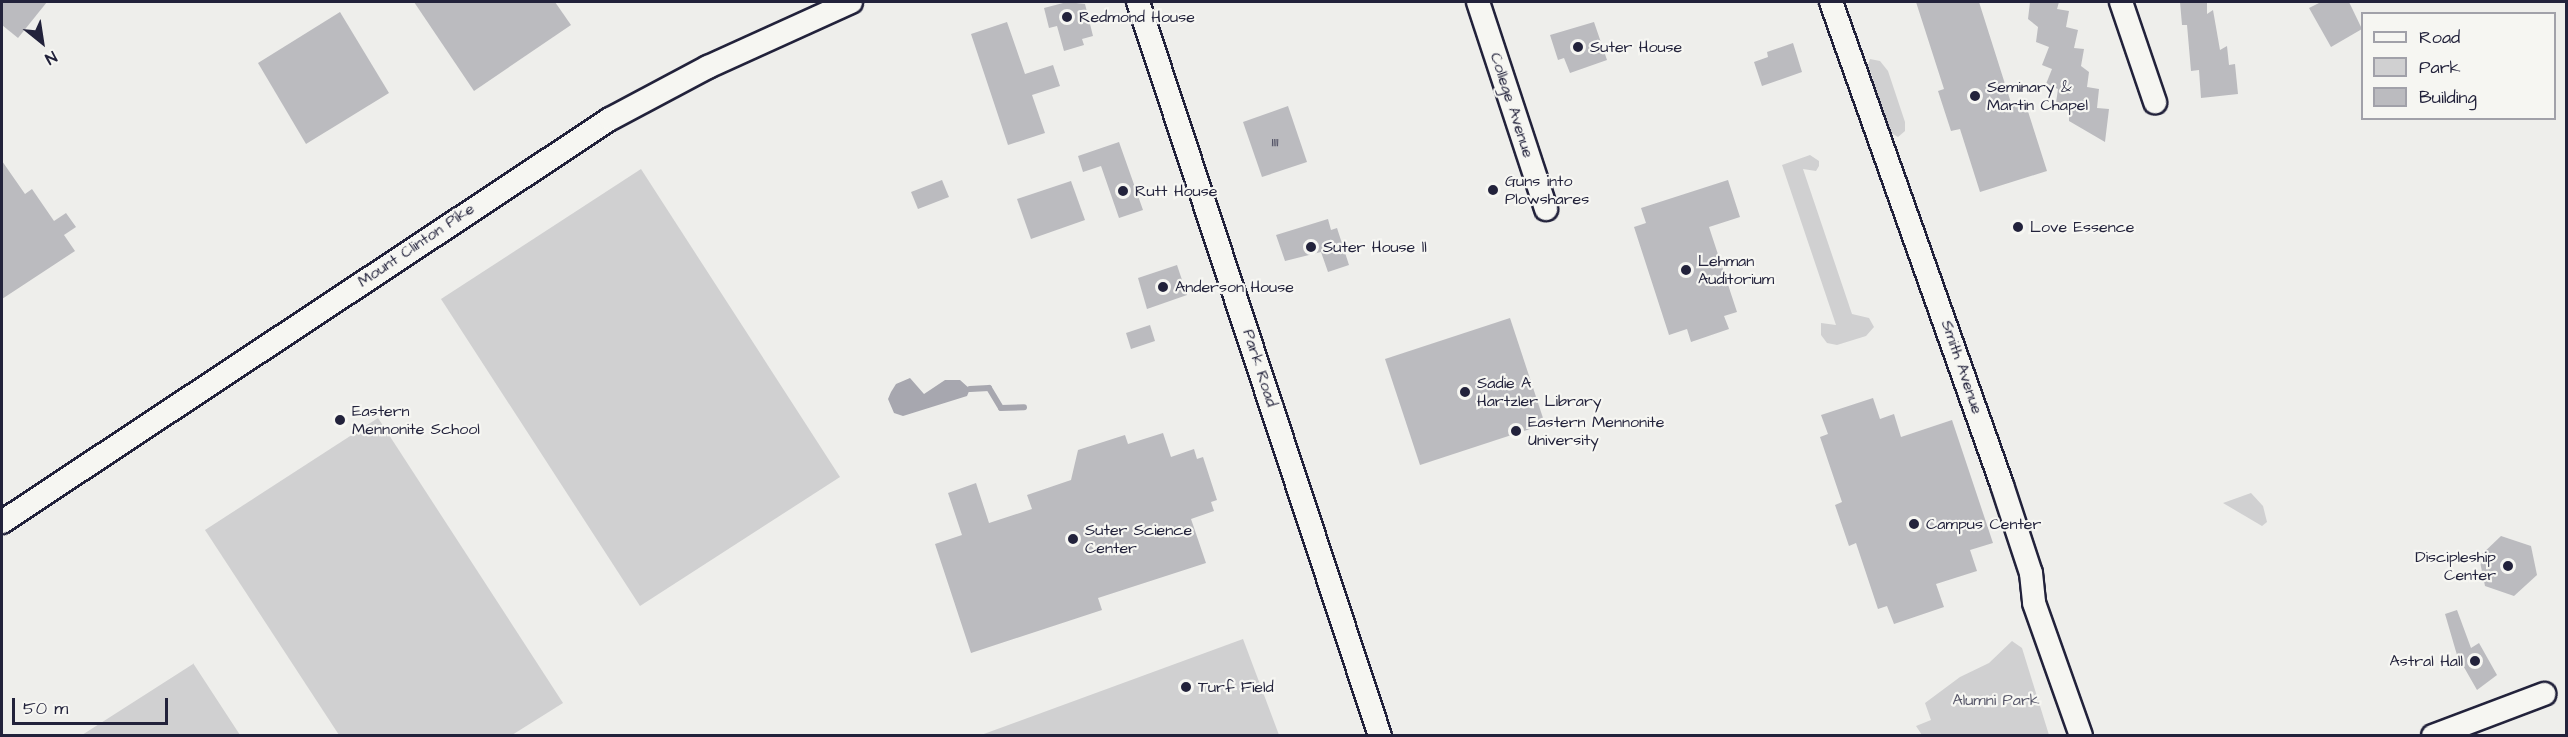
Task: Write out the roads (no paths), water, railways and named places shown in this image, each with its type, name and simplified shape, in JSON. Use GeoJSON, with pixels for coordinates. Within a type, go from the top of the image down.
{"type":"FeatureCollection","features":[{"type":"Feature","properties":{"kind":"street"},"geometry":{"type":"LineString","coordinates":[[811,19],[836,2]]}},
{"type":"Feature","properties":{"kind":"street","name":"Mount Clinton Pike"},"geometry":{"type":"LineString","coordinates":[[2,522],[610,119],[811,19],[851,2]]}},
{"type":"Feature","properties":{"kind":"street","name":"Park Road"},"geometry":{"type":"LineString","coordinates":[[1138,2],[1380,735]]}},
{"type":"Feature","properties":{"kind":"street","name":"College Avenue"},"geometry":{"type":"LineString","coordinates":[[1478,2],[1546,209]]}},
{"type":"Feature","properties":{"kind":"street","name":"Smith Avenue"},"geometry":{"type":"LineString","coordinates":[[1831,2],[2002,484],[2031,573],[2034,603],[2081,735]]}},
{"type":"Feature","properties":{"kind":"street"},"geometry":{"type":"LineString","coordinates":[[2121,2],[2155,102]]}},
{"type":"Feature","properties":{"kind":"street"},"geometry":{"type":"LineString","coordinates":[[2433,735],[2544,694]]}},
{"type":"Feature","properties":{"kind":"waterway"},"geometry":{"type":"LineString","coordinates":[[970,389],[989,388],[1001,408],[1024,407]]}},
{"type":"Feature","properties":{"kind":"place","name":"Redmond House"},"geometry":{"type":"Point","coordinates":[1067,17]}},
{"type":"Feature","properties":{"kind":"place","name":"Suter House"},"geometry":{"type":"Point","coordinates":[1578,47]}},
{"type":"Feature","properties":{"kind":"place","name":"Seminary & Martin Chapel"},"geometry":{"type":"Point","coordinates":[1975,96]}},
{"type":"Feature","properties":{"kind":"place","name":"Guns into Plowshares"},"geometry":{"type":"Point","coordinates":[1493,190]}},
{"type":"Feature","properties":{"kind":"place","name":"Rutt House"},"geometry":{"type":"Point","coordinates":[1123,191]}},
{"type":"Feature","properties":{"kind":"place","name":"Love Essence"},"geometry":{"type":"Point","coordinates":[2018,227]}},
{"type":"Feature","properties":{"kind":"place","name":"Suter House ll"},"geometry":{"type":"Point","coordinates":[1311,247]}},
{"type":"Feature","properties":{"kind":"place","name":"Lehman Auditorium"},"geometry":{"type":"Point","coordinates":[1686,270]}},
{"type":"Feature","properties":{"kind":"place","name":"Anderson House"},"geometry":{"type":"Point","coordinates":[1163,287]}},
{"type":"Feature","properties":{"kind":"place","name":"Sadie A Hartzler Library"},"geometry":{"type":"Point","coordinates":[1465,392]}},
{"type":"Feature","properties":{"kind":"place","name":"Eastern Mennonite School"},"geometry":{"type":"Point","coordinates":[340,420]}},
{"type":"Feature","properties":{"kind":"place","name":"Eastern Mennonite University"},"geometry":{"type":"Point","coordinates":[1516,431]}},
{"type":"Feature","properties":{"kind":"place","name":"Campus Center"},"geometry":{"type":"Point","coordinates":[1914,524]}},
{"type":"Feature","properties":{"kind":"place","name":"Suter Science Center"},"geometry":{"type":"Point","coordinates":[1073,539]}},
{"type":"Feature","properties":{"kind":"place","name":"Discipleship Center"},"geometry":{"type":"Point","coordinates":[2508,566]}},
{"type":"Feature","properties":{"kind":"place","name":"Astral Hall"},"geometry":{"type":"Point","coordinates":[2475,661]}},
{"type":"Feature","properties":{"kind":"place","name":"Turf Field"},"geometry":{"type":"Point","coordinates":[1186,687]}},
{"type":"Feature","properties":{"kind":"park label","name":"Alumni Park"},"geometry":{"type":"Point","coordinates":[1996,700]}}]}
